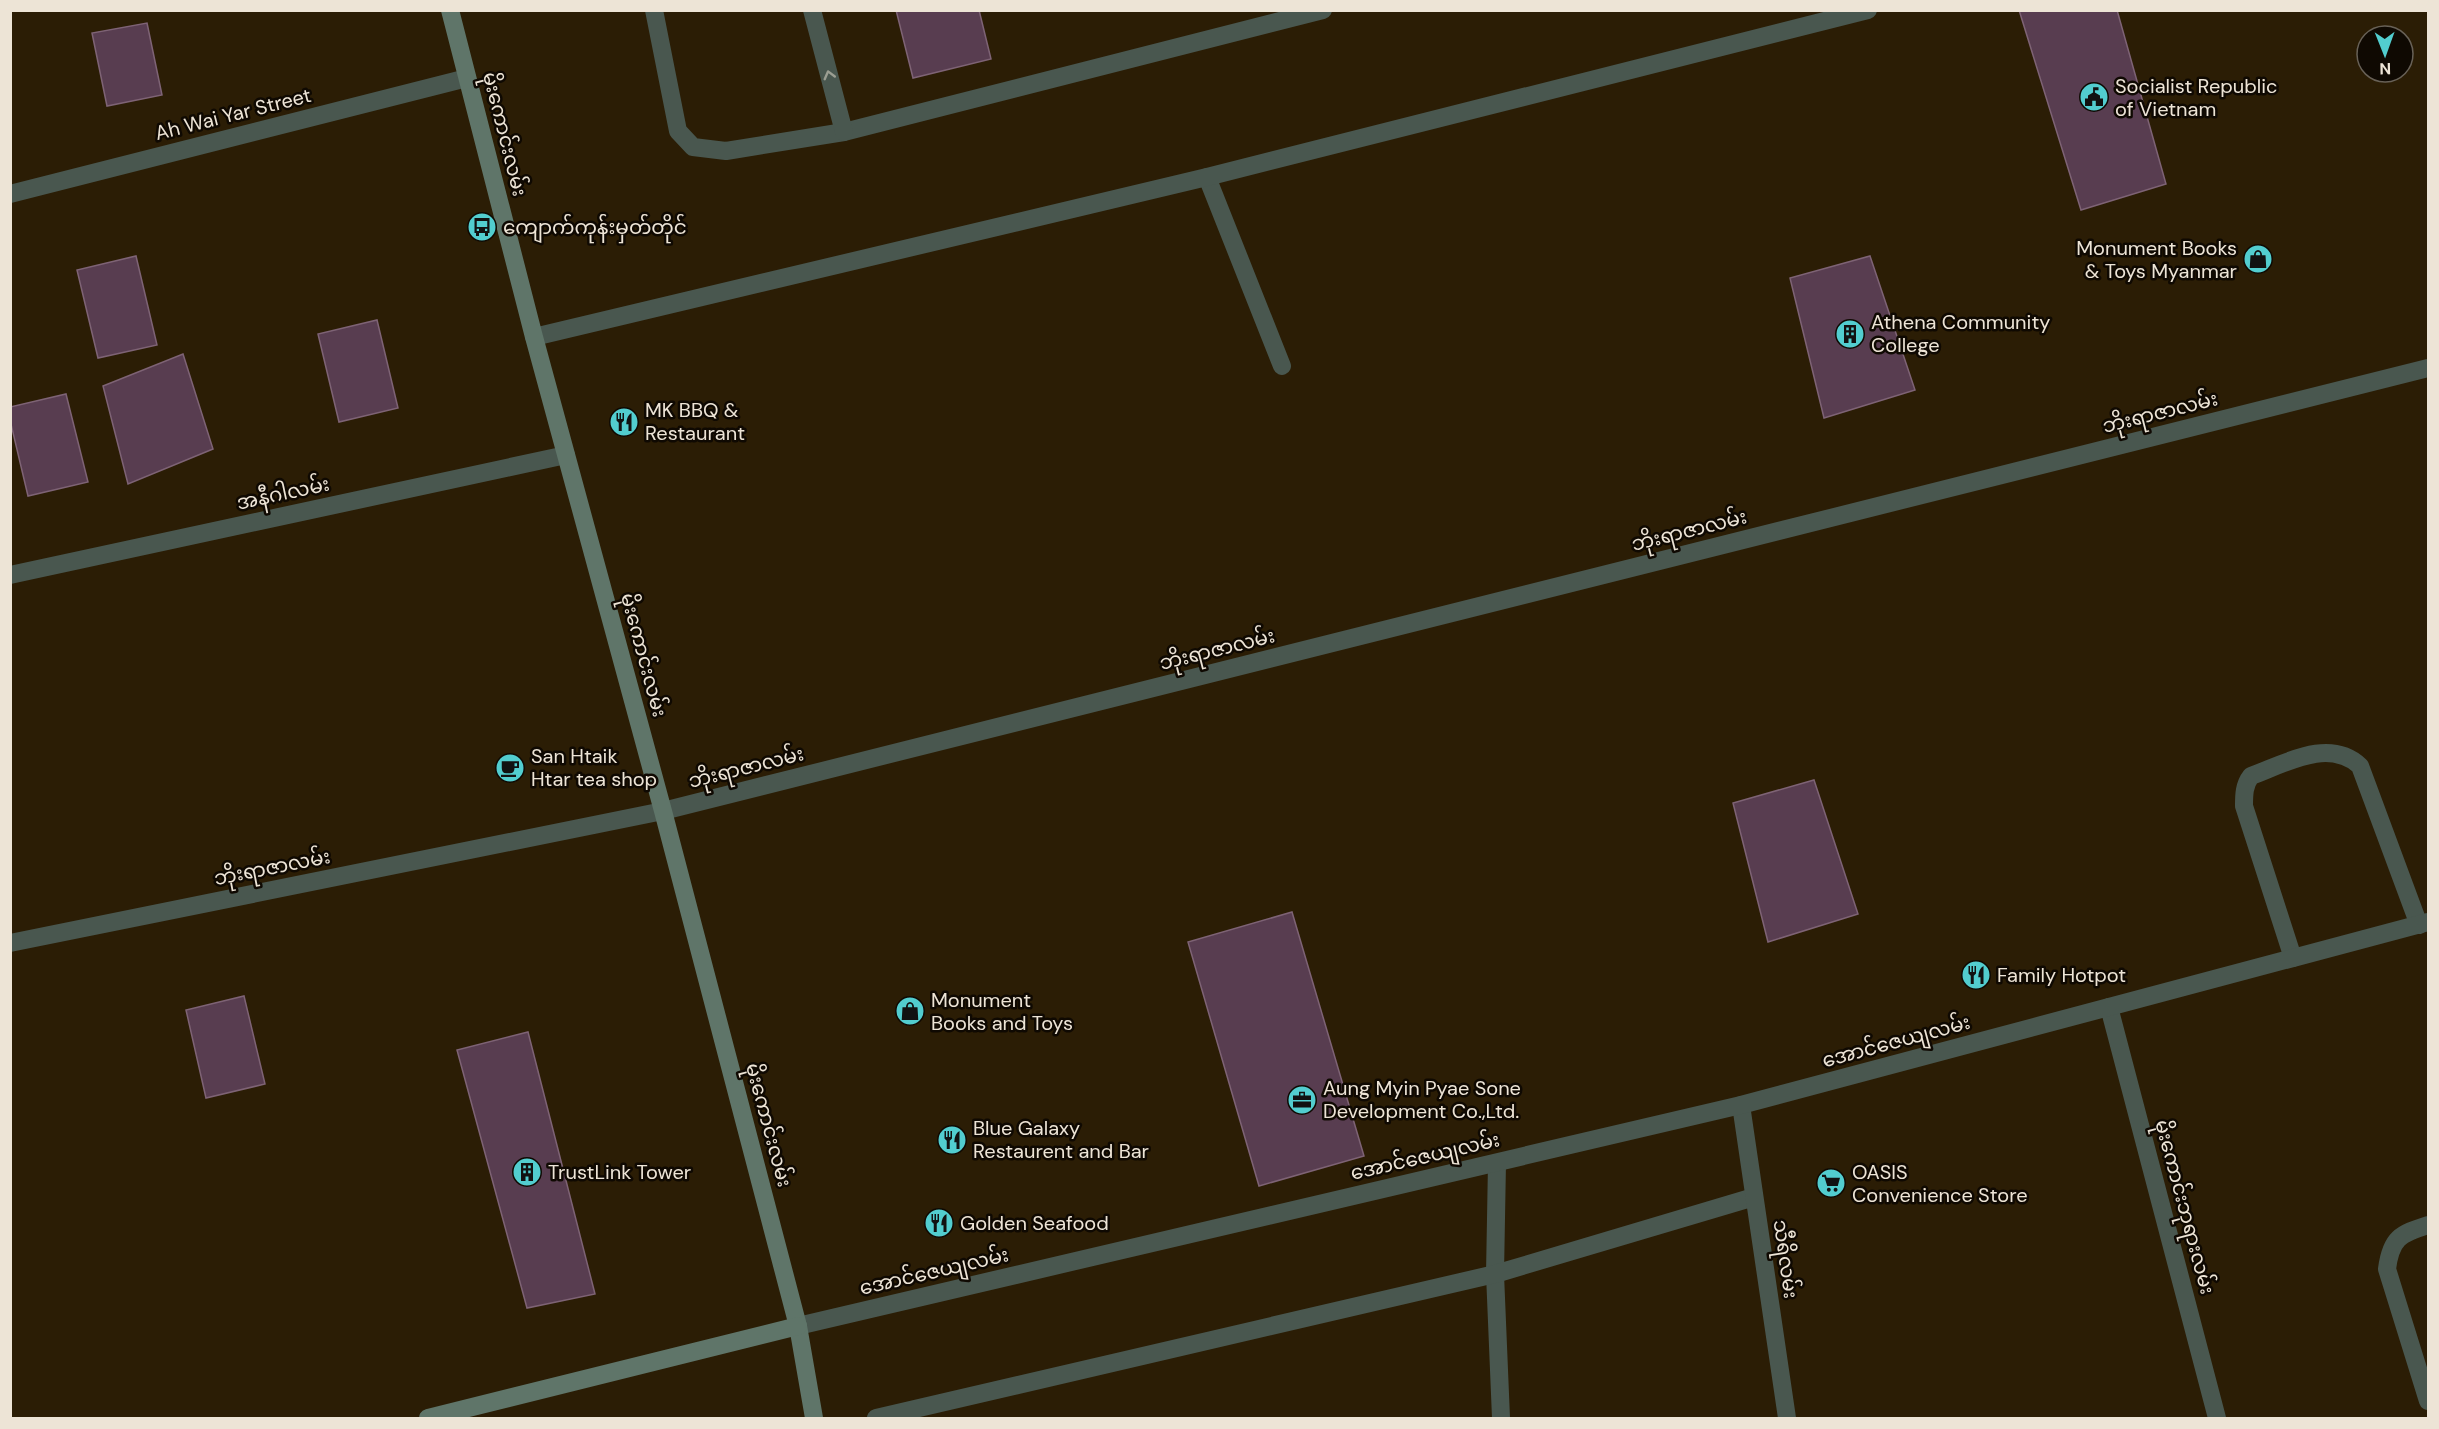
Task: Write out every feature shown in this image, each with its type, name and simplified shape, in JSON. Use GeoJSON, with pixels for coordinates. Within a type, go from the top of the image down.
{"type":"FeatureCollection","features":[{"type":"Feature","properties":{"kind":"main road","name":"မိုးကောင်းလမ်း"},"geometry":{"type":"LineString","coordinates":[[450,10],[534,337],[663,811],[798,1326],[814,1419]]}},
{"type":"Feature","properties":{"kind":"main road","name":"အောင်ဇေယျလမ်း"},"geometry":{"type":"LineString","coordinates":[[428,1419],[798,1326]]}},
{"type":"Feature","properties":{"kind":"street"},"geometry":{"type":"LineString","coordinates":[[654,10],[678,131],[693,147],[726,151],[844,132],[1323,10]]}},
{"type":"Feature","properties":{"kind":"street"},"geometry":{"type":"LineString","coordinates":[[812,10],[844,132]]}},
{"type":"Feature","properties":{"kind":"street"},"geometry":{"type":"LineString","coordinates":[[534,337],[1207,177],[1868,10]]}},
{"type":"Feature","properties":{"kind":"street","name":"Ah Wai Yar Street"},"geometry":{"type":"LineString","coordinates":[[10,195],[467,78]]}},
{"type":"Feature","properties":{"kind":"street"},"geometry":{"type":"LineString","coordinates":[[1207,177],[1282,366]]}},
{"type":"Feature","properties":{"kind":"street","name":"ဘိုးရာဇာလမ်း"},"geometry":{"type":"LineString","coordinates":[[10,943],[663,811],[2428,368]]}},
{"type":"Feature","properties":{"kind":"street","name":"အနီဂါလမ်း"},"geometry":{"type":"LineString","coordinates":[[10,575],[566,455]]}},
{"type":"Feature","properties":{"kind":"street"},"geometry":{"type":"LineString","coordinates":[[2293,958],[2244,806],[2244,797],[2247,781],[2251,776],[2317,753],[2349,756],[2360,766],[2424,924]]}},
{"type":"Feature","properties":{"kind":"street","name":"အောင်ဇေယျလမ်း"},"geometry":{"type":"LineString","coordinates":[[798,1326],[1741,1105],[2424,924]]}},
{"type":"Feature","properties":{"kind":"street","name":"မိုးကောင်းဘုရားလမ်း"},"geometry":{"type":"LineString","coordinates":[[2109,1007],[2217,1419]]}},
{"type":"Feature","properties":{"kind":"street","name":"သီရိလမ်း"},"geometry":{"type":"LineString","coordinates":[[1741,1105],[1787,1419]]}},
{"type":"Feature","properties":{"kind":"street"},"geometry":{"type":"LineString","coordinates":[[1497,1162],[1495,1274],[1501,1419]]}},
{"type":"Feature","properties":{"kind":"street"},"geometry":{"type":"LineString","coordinates":[[876,1419],[1495,1274],[1754,1197]]}},
{"type":"Feature","properties":{"kind":"street"},"geometry":{"type":"LineString","coordinates":[[2428,1226],[2403,1233],[2390,1251],[2387,1269],[2428,1401]]}},
{"type":"Feature","properties":{"kind":"building"},"geometry":{"type":"Polygon","coordinates":[[[896,10],[979,10],[991,59],[913,78],[896,10]]]}},
{"type":"Feature","properties":{"kind":"building","name":"Socialist Republic of Vietnam"},"geometry":{"type":"Polygon","coordinates":[[[2019,10],[2117,10],[2166,184],[2081,210],[2019,10]]]}},
{"type":"Feature","properties":{"kind":"building"},"geometry":{"type":"Polygon","coordinates":[[[147,23],[162,95],[107,106],[92,33],[147,23]]]}},
{"type":"Feature","properties":{"kind":"building"},"geometry":{"type":"Polygon","coordinates":[[[136,256],[157,345],[98,358],[77,270],[136,256]]]}},
{"type":"Feature","properties":{"kind":"building","name":"Athena Community College"},"geometry":{"type":"Polygon","coordinates":[[[1870,256],[1915,390],[1824,418],[1790,278],[1870,256]]]}},
{"type":"Feature","properties":{"kind":"building"},"geometry":{"type":"Polygon","coordinates":[[[377,320],[398,408],[339,422],[318,334],[377,320]]]}},
{"type":"Feature","properties":{"kind":"building"},"geometry":{"type":"Polygon","coordinates":[[[183,354],[213,449],[128,484],[103,386],[183,354]]]}},
{"type":"Feature","properties":{"kind":"building"},"geometry":{"type":"Polygon","coordinates":[[[66,394],[88,482],[28,496],[10,420],[10,407],[66,394]]]}},
{"type":"Feature","properties":{"kind":"building"},"geometry":{"type":"Polygon","coordinates":[[[1814,780],[1858,914],[1768,942],[1733,803],[1814,780]]]}},
{"type":"Feature","properties":{"kind":"building"},"geometry":{"type":"Polygon","coordinates":[[[1292,912],[1364,1156],[1259,1186],[1188,942],[1292,912]]]}},
{"type":"Feature","properties":{"kind":"building"},"geometry":{"type":"Polygon","coordinates":[[[244,996],[265,1084],[206,1098],[186,1010],[244,996]]]}},
{"type":"Feature","properties":{"kind":"building","name":"TrustLink Tower"},"geometry":{"type":"Polygon","coordinates":[[[528,1032],[595,1294],[527,1308],[457,1050],[528,1032]]]}},
{"type":"Feature","properties":{"kind":"place","name":"Socialist Republic of Vietnam"},"geometry":{"type":"Point","coordinates":[2094,97]}},
{"type":"Feature","properties":{"kind":"place","name":"ကျောက်ကုန်းမှတ်တိုင်"},"geometry":{"type":"Point","coordinates":[482,227]}},
{"type":"Feature","properties":{"kind":"place","name":"Monument Books & Toys Myanmar"},"geometry":{"type":"Point","coordinates":[2258,259]}},
{"type":"Feature","properties":{"kind":"place","name":"Athena Community College"},"geometry":{"type":"Point","coordinates":[1850,334]}},
{"type":"Feature","properties":{"kind":"place","name":"MK BBQ & Restaurant"},"geometry":{"type":"Point","coordinates":[624,422]}},
{"type":"Feature","properties":{"kind":"place","name":"San Htaik Htar tea shop"},"geometry":{"type":"Point","coordinates":[510,768]}},
{"type":"Feature","properties":{"kind":"place","name":"Family Hotpot"},"geometry":{"type":"Point","coordinates":[1976,975]}},
{"type":"Feature","properties":{"kind":"place","name":"Monument Books and Toys"},"geometry":{"type":"Point","coordinates":[910,1011]}},
{"type":"Feature","properties":{"kind":"place","name":"Aung Myin Pyae Sone Development Co.,Ltd."},"geometry":{"type":"Point","coordinates":[1302,1100]}},
{"type":"Feature","properties":{"kind":"place","name":"Blue Galaxy Restaurent and Bar"},"geometry":{"type":"Point","coordinates":[952,1140]}},
{"type":"Feature","properties":{"kind":"place","name":"TrustLink Tower"},"geometry":{"type":"Point","coordinates":[527,1172]}},
{"type":"Feature","properties":{"kind":"place","name":"OASIS Convenience Store"},"geometry":{"type":"Point","coordinates":[1831,1183]}},
{"type":"Feature","properties":{"kind":"place","name":"Golden Seafood"},"geometry":{"type":"Point","coordinates":[939,1223]}}]}
